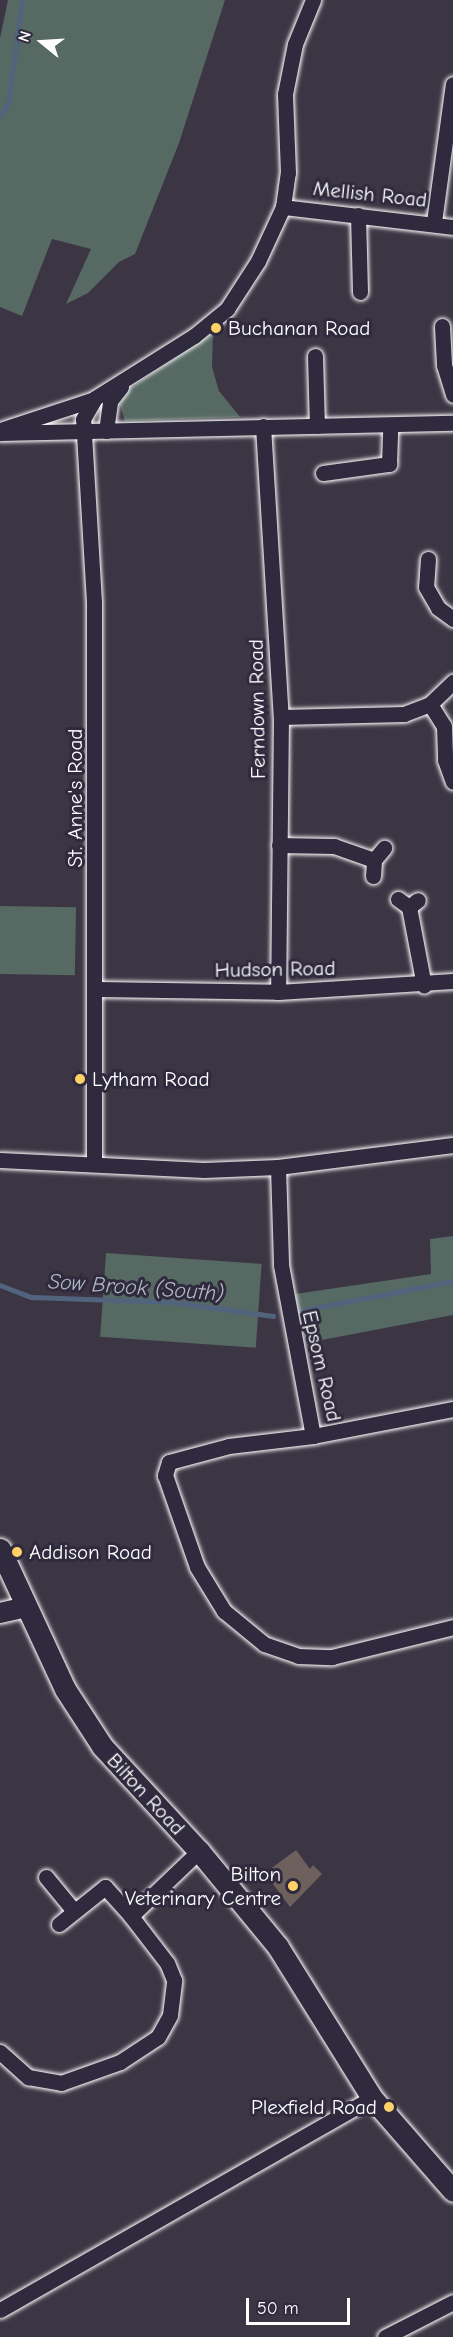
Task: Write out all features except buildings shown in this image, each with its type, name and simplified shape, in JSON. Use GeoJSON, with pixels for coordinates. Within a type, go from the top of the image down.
{"type":"FeatureCollection","features":[{"type":"Feature","properties":{"kind":"main road","name":"Bilton Road"},"geometry":{"type":"LineString","coordinates":[[0,1549],[65,1689],[102,1746],[199,1851],[278,1947],[372,2098],[453,2190]]}},
{"type":"Feature","properties":{"kind":"street"},"geometry":{"type":"LineString","coordinates":[[0,431],[95,398],[127,380],[226,309],[258,261],[283,207],[288,173],[285,94],[296,44],[313,0]]}},
{"type":"Feature","properties":{"kind":"street"},"geometry":{"type":"LineString","coordinates":[[434,222],[453,84]]}},
{"type":"Feature","properties":{"kind":"street","name":"Mellish Road"},"geometry":{"type":"LineString","coordinates":[[283,207],[434,222],[453,226]]}},
{"type":"Feature","properties":{"kind":"street"},"geometry":{"type":"LineString","coordinates":[[358,215],[360,292]]}},
{"type":"Feature","properties":{"kind":"street"},"geometry":{"type":"LineString","coordinates":[[442,326],[444,365],[453,395]]}},
{"type":"Feature","properties":{"kind":"street"},"geometry":{"type":"LineString","coordinates":[[315,356],[317,426]]}},
{"type":"Feature","properties":{"kind":"street"},"geometry":{"type":"LineString","coordinates":[[106,431],[110,401],[127,380]]}},
{"type":"Feature","properties":{"kind":"street","name":"St. Anne's Road"},"geometry":{"type":"LineString","coordinates":[[94,1164],[97,989],[94,602],[82,433],[86,409],[95,398]]}},
{"type":"Feature","properties":{"kind":"street"},"geometry":{"type":"LineString","coordinates":[[0,431],[82,433],[263,426],[390,428],[453,423]]}},
{"type":"Feature","properties":{"kind":"street","name":"Ferndown Road"},"geometry":{"type":"LineString","coordinates":[[263,426],[281,717],[278,992]]}},
{"type":"Feature","properties":{"kind":"street"},"geometry":{"type":"LineString","coordinates":[[323,473],[389,464],[390,428]]}},
{"type":"Feature","properties":{"kind":"street"},"geometry":{"type":"LineString","coordinates":[[428,559],[416,576],[430,598],[453,619]]}},
{"type":"Feature","properties":{"kind":"street"},"geometry":{"type":"LineString","coordinates":[[281,717],[386,716],[430,704],[453,682]]}},
{"type":"Feature","properties":{"kind":"street"},"geometry":{"type":"LineString","coordinates":[[430,704],[444,726],[449,786]]}},
{"type":"Feature","properties":{"kind":"street"},"geometry":{"type":"LineString","coordinates":[[279,845],[334,846],[379,854],[373,876]]}},
{"type":"Feature","properties":{"kind":"street"},"geometry":{"type":"LineString","coordinates":[[408,902],[424,986]]}},
{"type":"Feature","properties":{"kind":"street","name":"Hudson Road"},"geometry":{"type":"LineString","coordinates":[[97,989],[278,992],[424,986],[453,981]]}},
{"type":"Feature","properties":{"kind":"street"},"geometry":{"type":"LineString","coordinates":[[0,1160],[204,1170],[278,1167],[453,1145]]}},
{"type":"Feature","properties":{"kind":"street","name":"Epsom Road"},"geometry":{"type":"LineString","coordinates":[[278,1167],[284,1288],[313,1436],[453,1409]]}},
{"type":"Feature","properties":{"kind":"street"},"geometry":{"type":"LineString","coordinates":[[313,1436],[229,1446],[169,1462],[165,1475],[193,1556],[224,1611],[264,1644],[309,1657],[332,1658],[453,1627]]}},
{"type":"Feature","properties":{"kind":"street"},"geometry":{"type":"LineString","coordinates":[[0,1613],[25,1607]]}},
{"type":"Feature","properties":{"kind":"street"},"geometry":{"type":"LineString","coordinates":[[131,1916],[199,1851]]}},
{"type":"Feature","properties":{"kind":"street"},"geometry":{"type":"LineString","coordinates":[[46,1877],[74,1911]]}},
{"type":"Feature","properties":{"kind":"street"},"geometry":{"type":"LineString","coordinates":[[0,2052],[28,2077],[61,2083],[120,2061],[158,2037],[170,2015],[174,1980],[167,1963],[131,1916],[105,1887],[59,1924]]}},
{"type":"Feature","properties":{"kind":"street"},"geometry":{"type":"LineString","coordinates":[[0,2310],[372,2098]]}},
{"type":"Feature","properties":{"kind":"street"},"geometry":{"type":"LineString","coordinates":[[385,2337],[453,2302]]}},
{"type":"Feature","properties":{"kind":"green space"},"geometry":{"type":"Polygon","coordinates":[[[8,0],[225,0],[179,143],[135,254],[119,262],[88,293],[66,304],[91,249],[52,239],[22,316],[0,307],[0,38],[8,0]]]}},
{"type":"Feature","properties":{"kind":"green space"},"geometry":{"type":"Polygon","coordinates":[[[213,333],[212,367],[219,391],[240,417],[125,421],[120,405],[126,391],[213,333]]]}},
{"type":"Feature","properties":{"kind":"green space"},"geometry":{"type":"Polygon","coordinates":[[[0,906],[76,907],[75,975],[0,974],[0,906]]]}},
{"type":"Feature","properties":{"kind":"green space"},"geometry":{"type":"Polygon","coordinates":[[[453,1236],[453,1315],[306,1343],[295,1294],[431,1274],[430,1239],[453,1236]]]}},
{"type":"Feature","properties":{"kind":"green space"},"geometry":{"type":"Polygon","coordinates":[[[106,1253],[262,1264],[256,1348],[100,1337],[106,1253]]]}},
{"type":"Feature","properties":{"kind":"waterway"},"geometry":{"type":"LineString","coordinates":[[0,115],[8,104],[22,0]]}},
{"type":"Feature","properties":{"kind":"waterway","name":"Sow Brook (South)"},"geometry":{"type":"LineString","coordinates":[[299,1311],[453,1281]]}},
{"type":"Feature","properties":{"kind":"waterway","name":"Sow Brook (South)"},"geometry":{"type":"LineString","coordinates":[[0,1285],[32,1297],[171,1302],[273,1316]]}},
{"type":"Feature","properties":{"kind":"place","name":"Buchanan Road"},"geometry":{"type":"Point","coordinates":[216,328]}},
{"type":"Feature","properties":{"kind":"place","name":"Lytham Road"},"geometry":{"type":"Point","coordinates":[80,1079]}},
{"type":"Feature","properties":{"kind":"place","name":"Addison Road"},"geometry":{"type":"Point","coordinates":[17,1552]}},
{"type":"Feature","properties":{"kind":"place","name":"Bilton Veterinary Centre"},"geometry":{"type":"Point","coordinates":[293,1886]}},
{"type":"Feature","properties":{"kind":"place","name":"Plexfield Road"},"geometry":{"type":"Point","coordinates":[389,2107]}}]}
